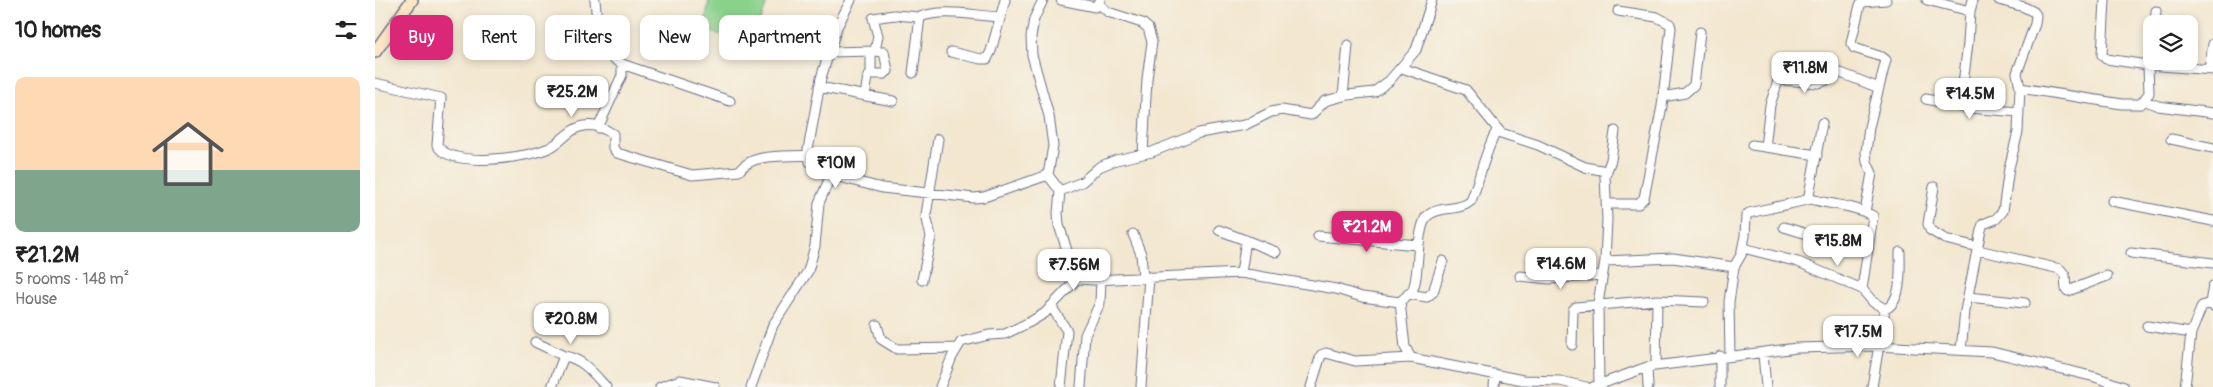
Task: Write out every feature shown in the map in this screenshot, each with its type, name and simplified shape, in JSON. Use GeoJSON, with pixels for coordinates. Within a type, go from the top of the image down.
{"type":"FeatureCollection","features":[{"type":"Feature","properties":{"kind":"main road"},"geometry":{"type":"LineString","coordinates":[[375,52],[412,0]]}},
{"type":"Feature","properties":{"kind":"street"},"geometry":{"type":"LineString","coordinates":[[595,0],[599,43],[604,52],[622,64],[730,101]]}},
{"type":"Feature","properties":{"kind":"street"},"geometry":{"type":"LineString","coordinates":[[839,23],[851,0]]}},
{"type":"Feature","properties":{"kind":"street"},"geometry":{"type":"LineString","coordinates":[[951,52],[981,60],[987,59],[1005,0]]}},
{"type":"Feature","properties":{"kind":"street"},"geometry":{"type":"LineString","coordinates":[[1043,0],[1034,19],[1031,38],[1032,54],[1049,116],[1052,139],[1048,175],[1060,191],[1057,214],[1059,225],[1077,279]]}},
{"type":"Feature","properties":{"kind":"street"},"geometry":{"type":"LineString","coordinates":[[1061,0],[1095,7],[1099,1],[1108,12],[1142,23],[1147,28],[1152,42],[1147,79],[1143,153]]}},
{"type":"Feature","properties":{"kind":"street"},"geometry":{"type":"LineString","coordinates":[[1060,191],[1082,182],[1099,167],[1152,152],[1199,133],[1245,125],[1271,112],[1282,110],[1311,115],[1325,101],[1343,96],[1374,92],[1389,81],[1416,50],[1432,0]]}},
{"type":"Feature","properties":{"kind":"street"},"geometry":{"type":"LineString","coordinates":[[1865,212],[1872,173],[1867,162],[1866,152],[1879,88],[1887,65],[1886,60],[1853,48],[1851,43],[1860,5],[1863,2],[1886,0]]}},
{"type":"Feature","properties":{"kind":"street"},"geometry":{"type":"LineString","coordinates":[[1927,0],[1970,11]]}},
{"type":"Feature","properties":{"kind":"street"},"geometry":{"type":"LineString","coordinates":[[1963,84],[1969,42],[1970,11],[1973,0]]}},
{"type":"Feature","properties":{"kind":"street"},"geometry":{"type":"LineString","coordinates":[[1961,350],[1968,297],[1983,224],[1996,219],[2003,211],[2009,168],[2018,132],[2020,88],[2017,73],[2035,24],[2036,15],[2024,7],[1999,0]]}},
{"type":"Feature","properties":{"kind":"street"},"geometry":{"type":"LineString","coordinates":[[2105,0],[2102,54],[2106,59],[2143,63]]}},
{"type":"Feature","properties":{"kind":"street"},"geometry":{"type":"LineString","coordinates":[[1607,204],[1638,204],[1642,202],[1663,98],[1670,24],[1657,17],[1618,11]]}},
{"type":"Feature","properties":{"kind":"street"},"geometry":{"type":"LineString","coordinates":[[2156,15],[2157,11]]}},
{"type":"Feature","properties":{"kind":"street"},"geometry":{"type":"LineString","coordinates":[[865,96],[868,76],[871,74],[873,51],[877,36],[873,18],[894,15],[920,17],[926,14],[1000,17]]}},
{"type":"Feature","properties":{"kind":"street"},"geometry":{"type":"LineString","coordinates":[[913,73],[920,17]]}},
{"type":"Feature","properties":{"kind":"street"},"geometry":{"type":"LineString","coordinates":[[1663,98],[1685,93],[1694,86],[1700,32]]}},
{"type":"Feature","properties":{"kind":"street"},"geometry":{"type":"LineString","coordinates":[[2198,68],[2211,69],[2213,44]]}},
{"type":"Feature","properties":{"kind":"street"},"geometry":{"type":"LineString","coordinates":[[1343,96],[1348,45]]}},
{"type":"Feature","properties":{"kind":"street"},"geometry":{"type":"LineString","coordinates":[[839,52],[884,52],[888,71],[884,74],[871,74]]}},
{"type":"Feature","properties":{"kind":"street"},"geometry":{"type":"LineString","coordinates":[[827,60],[819,87],[809,155],[810,162],[831,175],[882,188],[984,198],[1048,175]]}},
{"type":"Feature","properties":{"kind":"street"},"geometry":{"type":"LineString","coordinates":[[598,128],[622,75],[622,64]]}},
{"type":"Feature","properties":{"kind":"street"},"geometry":{"type":"LineString","coordinates":[[1402,68],[1466,90],[1497,130],[1507,136],[1547,149],[1585,167],[1606,171]]}},
{"type":"Feature","properties":{"kind":"street"},"geometry":{"type":"LineString","coordinates":[[2020,88],[2122,104],[2141,104],[2149,93],[2151,70]]}},
{"type":"Feature","properties":{"kind":"street"},"geometry":{"type":"LineString","coordinates":[[1765,147],[1770,105],[1779,81],[1818,84],[1832,74],[1841,73],[1879,88]]}},
{"type":"Feature","properties":{"kind":"street"},"geometry":{"type":"LineString","coordinates":[[375,83],[441,98],[437,145],[440,150],[450,156],[463,159],[495,159],[532,153],[557,144],[580,127],[598,128],[613,134],[613,148],[617,153],[692,175],[739,171],[745,162],[759,159],[809,155]]}},
{"type":"Feature","properties":{"kind":"street"},"geometry":{"type":"LineString","coordinates":[[819,87],[893,101]]}},
{"type":"Feature","properties":{"kind":"street"},"geometry":{"type":"LineString","coordinates":[[1926,99],[1968,108],[2019,112]]}},
{"type":"Feature","properties":{"kind":"street"},"geometry":{"type":"LineString","coordinates":[[2145,101],[2158,106],[2213,113]]}},
{"type":"Feature","properties":{"kind":"street"},"geometry":{"type":"LineString","coordinates":[[1811,199],[1809,192],[1822,123]]}},
{"type":"Feature","properties":{"kind":"street"},"geometry":{"type":"LineString","coordinates":[[1400,302],[1412,291],[1415,282],[1418,245],[1424,221],[1430,214],[1465,205],[1471,201],[1485,153],[1492,144],[1497,130]]}},
{"type":"Feature","properties":{"kind":"street"},"geometry":{"type":"LineString","coordinates":[[1615,131],[1611,160],[1606,171],[1605,261],[1598,304],[1596,386],[1626,373],[1652,366],[1725,356],[1763,354],[1797,348],[1877,346],[1961,350],[2007,355],[2109,385],[2124,387]]}},
{"type":"Feature","properties":{"kind":"street"},"geometry":{"type":"LineString","coordinates":[[922,280],[931,237],[927,224],[938,139]]}},
{"type":"Feature","properties":{"kind":"street"},"geometry":{"type":"LineString","coordinates":[[2171,139],[2213,148]]}},
{"type":"Feature","properties":{"kind":"street"},"geometry":{"type":"LineString","coordinates":[[1752,145],[1817,155]]}},
{"type":"Feature","properties":{"kind":"street"},"geometry":{"type":"LineString","coordinates":[[751,387],[773,325],[808,271],[815,246],[819,203],[831,175]]}},
{"type":"Feature","properties":{"kind":"street"},"geometry":{"type":"LineString","coordinates":[[1934,187],[1928,224],[1930,230],[1945,239],[2060,269],[2065,275],[2066,289],[2068,291],[2107,276]]}},
{"type":"Feature","properties":{"kind":"street"},"geometry":{"type":"LineString","coordinates":[[1720,387],[1734,267],[1743,248],[1746,216],[1749,213],[1811,199],[1865,212],[1873,216],[1861,289]]}},
{"type":"Feature","properties":{"kind":"street"},"geometry":{"type":"LineString","coordinates":[[2112,201],[2213,221]]}},
{"type":"Feature","properties":{"kind":"street"},"geometry":{"type":"LineString","coordinates":[[1784,227],[1827,240],[1868,248]]}},
{"type":"Feature","properties":{"kind":"street"},"geometry":{"type":"LineString","coordinates":[[1219,230],[1276,252]]}},
{"type":"Feature","properties":{"kind":"street"},"geometry":{"type":"LineString","coordinates":[[1133,234],[1141,254],[1146,277],[1141,387]]}},
{"type":"Feature","properties":{"kind":"street"},"geometry":{"type":"LineString","coordinates":[[1318,236],[1418,245]]}},
{"type":"Feature","properties":{"kind":"street"},"geometry":{"type":"LineString","coordinates":[[1241,273],[1246,240]]}},
{"type":"Feature","properties":{"kind":"street"},"geometry":{"type":"LineString","coordinates":[[1743,248],[1798,262],[1861,289],[1873,302],[1885,309]]}},
{"type":"Feature","properties":{"kind":"street"},"geometry":{"type":"LineString","coordinates":[[1885,309],[1891,306],[1895,298],[1899,277],[1900,252]]}},
{"type":"Feature","properties":{"kind":"street"},"geometry":{"type":"LineString","coordinates":[[2131,253],[2213,263]]}},
{"type":"Feature","properties":{"kind":"street"},"geometry":{"type":"LineString","coordinates":[[1605,261],[1673,258],[1734,267]]}},
{"type":"Feature","properties":{"kind":"street"},"geometry":{"type":"LineString","coordinates":[[1408,294],[1427,297],[1433,292],[1443,260]]}},
{"type":"Feature","properties":{"kind":"street"},"geometry":{"type":"LineString","coordinates":[[940,387],[961,342],[973,338],[1005,334],[1045,313],[1077,279],[1101,280],[1241,273],[1336,289],[1362,297],[1400,302]]}},
{"type":"Feature","properties":{"kind":"street"},"geometry":{"type":"LineString","coordinates":[[1519,276],[1549,279],[1603,274]]}},
{"type":"Feature","properties":{"kind":"street"},"geometry":{"type":"LineString","coordinates":[[1081,387],[1085,336],[1100,303],[1101,280]]}},
{"type":"Feature","properties":{"kind":"street"},"geometry":{"type":"LineString","coordinates":[[2185,387],[2191,333],[2202,306],[2212,304],[2213,286]]}},
{"type":"Feature","properties":{"kind":"street"},"geometry":{"type":"LineString","coordinates":[[1968,297],[2025,303]]}},
{"type":"Feature","properties":{"kind":"street"},"geometry":{"type":"LineString","coordinates":[[1647,387],[1652,366],[1657,300]]}},
{"type":"Feature","properties":{"kind":"street"},"geometry":{"type":"LineString","coordinates":[[1572,345],[1573,310],[1576,307],[1657,300],[1704,302]]}},
{"type":"Feature","properties":{"kind":"street"},"geometry":{"type":"LineString","coordinates":[[1400,302],[1405,347],[1411,358]]}},
{"type":"Feature","properties":{"kind":"street"},"geometry":{"type":"LineString","coordinates":[[1051,306],[1067,331],[1061,387]]}},
{"type":"Feature","properties":{"kind":"street"},"geometry":{"type":"LineString","coordinates":[[1872,387],[1877,346],[1885,309]]}},
{"type":"Feature","properties":{"kind":"street"},"geometry":{"type":"LineString","coordinates":[[877,325],[881,339],[897,349],[957,348]]}},
{"type":"Feature","properties":{"kind":"street"},"geometry":{"type":"LineString","coordinates":[[2147,326],[2191,333]]}},
{"type":"Feature","properties":{"kind":"street"},"geometry":{"type":"LineString","coordinates":[[535,342],[564,356],[579,360],[606,387]]}},
{"type":"Feature","properties":{"kind":"street"},"geometry":{"type":"LineString","coordinates":[[1311,387],[1321,355],[1326,353],[1355,361],[1411,358],[1495,374],[1586,387]]}},
{"type":"Feature","properties":{"kind":"street"},"geometry":{"type":"LineString","coordinates":[[1763,354],[1766,387]]}},
{"type":"Feature","properties":{"kind":"street"},"geometry":{"type":"LineString","coordinates":[[552,387],[564,356]]}},
{"type":"Feature","properties":{"kind":"street"},"geometry":{"type":"LineString","coordinates":[[1495,374],[1495,387]]}},
{"type":"Feature","properties":{"kind":"street"},"geometry":{"type":"LineString","coordinates":[[660,387],[679,380],[715,387]]}},
{"type":"Feature","properties":{"kind":"green space"},"geometry":{"type":"Polygon","coordinates":[[[709,0],[768,0],[762,15],[719,15],[719,34],[709,31],[709,15],[706,15],[709,0]]]}}]}
